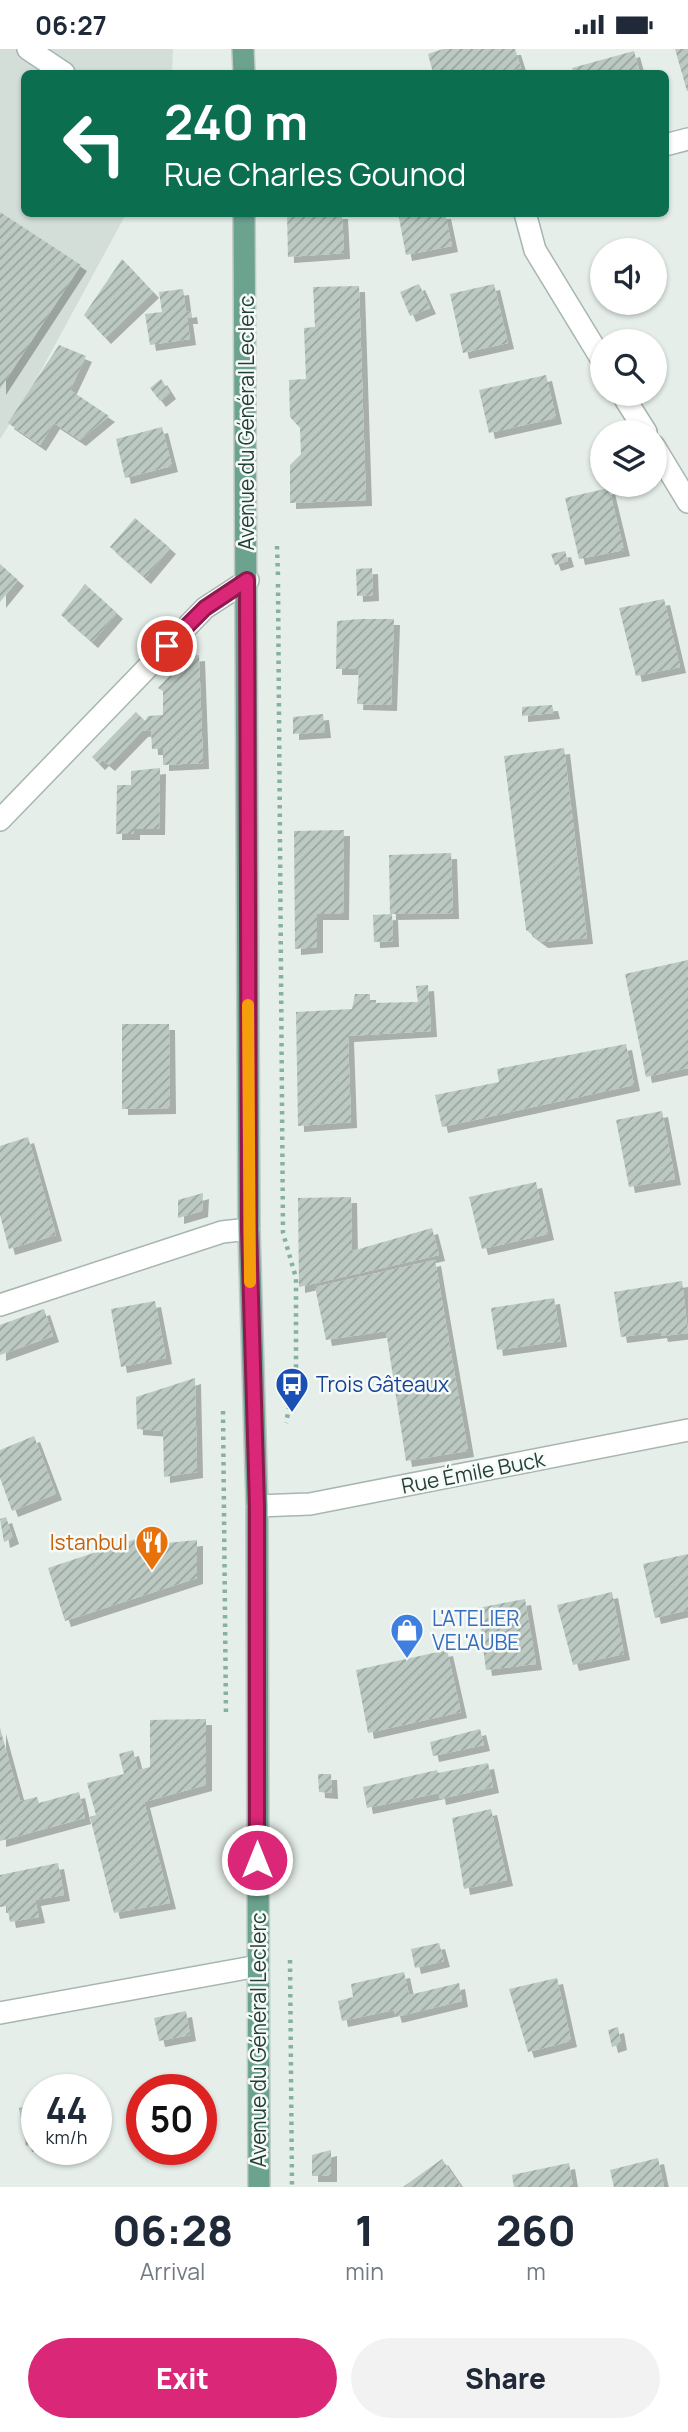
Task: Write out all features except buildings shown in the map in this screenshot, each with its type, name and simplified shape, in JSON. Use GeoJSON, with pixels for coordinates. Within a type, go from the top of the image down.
{"type":"FeatureCollection","features":[{"type":"Feature","properties":{"kind":"main road"},"geometry":{"type":"LineString","coordinates":[[243,49],[244,70]]}},
{"type":"Feature","properties":{"kind":"main road","name":"Avenue du Général Leclerc"},"geometry":{"type":"LineString","coordinates":[[244,217],[249,1229],[257,1506],[259,2187]]}},
{"type":"Feature","properties":{"kind":"street"},"geometry":{"type":"LineString","coordinates":[[28,49],[60,70]]}},
{"type":"Feature","properties":{"kind":"street"},"geometry":{"type":"LineString","coordinates":[[669,144],[688,139]]}},
{"type":"Feature","properties":{"kind":"street"},"geometry":{"type":"LineString","coordinates":[[526,217],[535,250],[590,340]]}},
{"type":"Feature","properties":{"kind":"street"},"geometry":{"type":"LineString","coordinates":[[667,467],[688,502]]}},
{"type":"Feature","properties":{"kind":"street"},"geometry":{"type":"LineString","coordinates":[[0,820],[205,608],[247,580]]}},
{"type":"Feature","properties":{"kind":"street"},"geometry":{"type":"LineString","coordinates":[[0,1305],[222,1232],[249,1229]]}},
{"type":"Feature","properties":{"kind":"street","name":"Rue Émile Buck"},"geometry":{"type":"LineString","coordinates":[[257,1506],[310,1504],[688,1430]]}},
{"type":"Feature","properties":{"kind":"street"},"geometry":{"type":"LineString","coordinates":[[0,2013],[258,1966]]}},
{"type":"Feature","properties":{"kind":"path"},"geometry":{"type":"LineString","coordinates":[[277,539],[284,1233],[296,1278],[296,1373],[286,1430]]}},
{"type":"Feature","properties":{"kind":"path"},"geometry":{"type":"LineString","coordinates":[[290,1953],[292,2187]]}},
{"type":"Feature","properties":{"kind":"shaded area"},"geometry":{"type":"Polygon","coordinates":[[[0,49],[173,49],[172,70],[21,70],[21,217],[124,217],[25,400],[0,439],[0,49]]]}},
{"type":"Feature","properties":{"kind":"slow traffic"},"geometry":{"type":"LineString","coordinates":[[248,1005],[250,1282]]}},
{"type":"Feature","properties":{"kind":"place","name":"Trois Gâteaux"},"geometry":{"type":"Point","coordinates":[292,1414]}},
{"type":"Feature","properties":{"kind":"place","name":"Istanbul"},"geometry":{"type":"Point","coordinates":[152,1572]}},
{"type":"Feature","properties":{"kind":"place","name":"L'ATELIER VEL'AUBE"},"geometry":{"type":"Point","coordinates":[407,1660]}},
{"type":"Feature","properties":{"kind":"route"},"geometry":{"type":"LineString","coordinates":[[167,646],[205,608],[247,580],[249,1229],[257,1506],[257,1860]]}}]}
